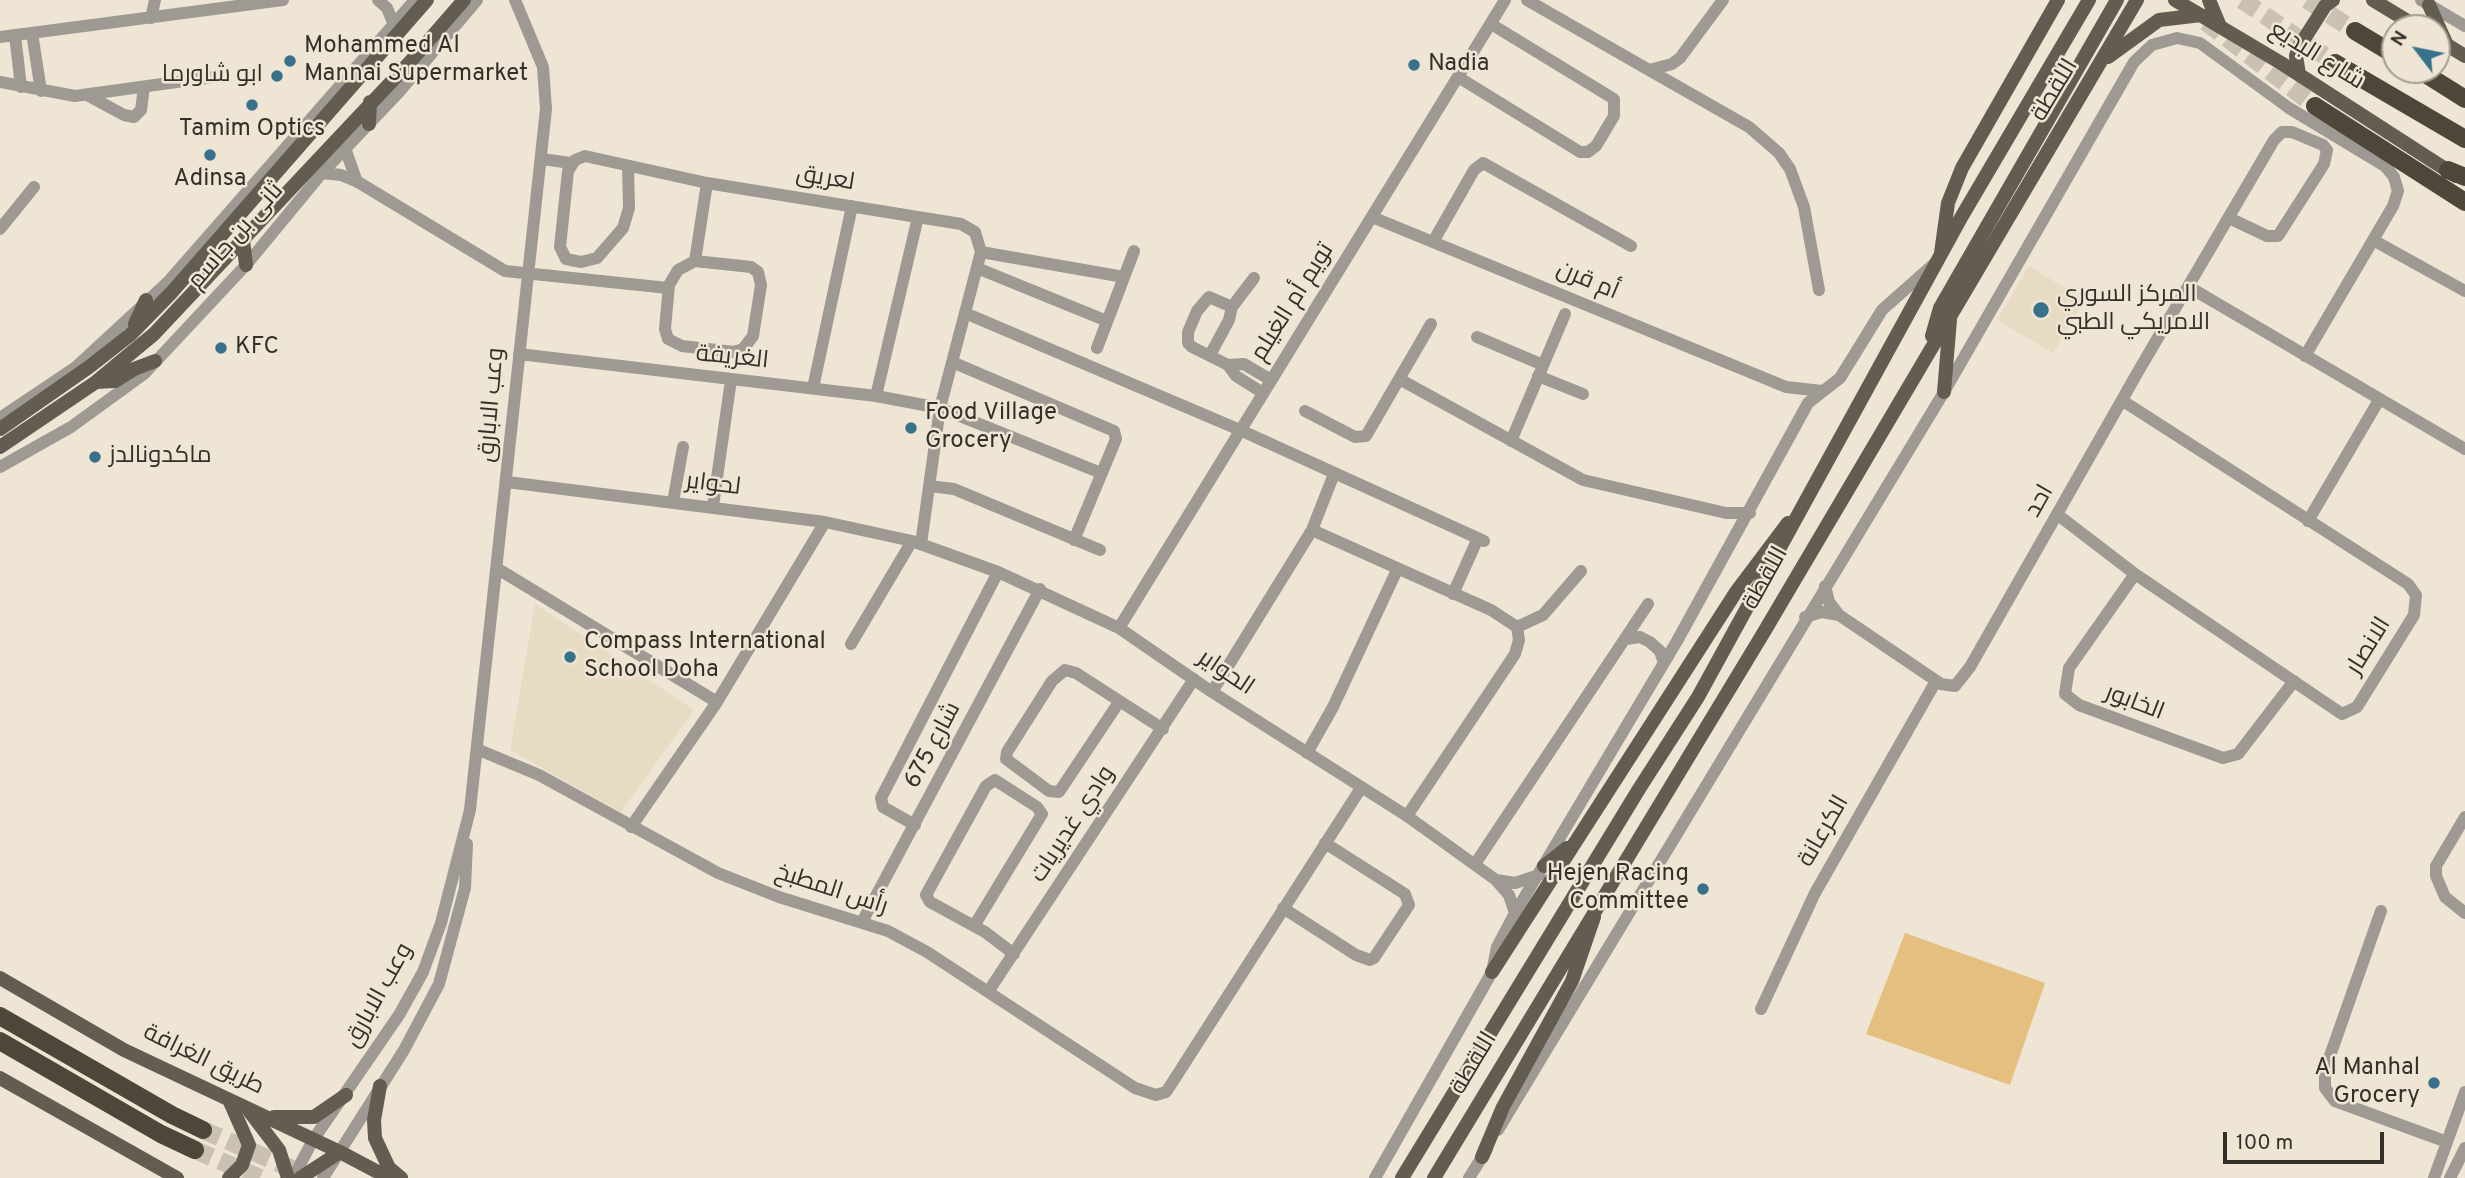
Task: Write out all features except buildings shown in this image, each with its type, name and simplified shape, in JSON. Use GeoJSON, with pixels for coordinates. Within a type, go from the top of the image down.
{"type":"FeatureCollection","features":[{"type":"Feature","properties":{"kind":"highway","name":"شارع البديع"},"geometry":{"type":"LineString","coordinates":[[2355,30],[2381,46]]}},
{"type":"Feature","properties":{"kind":"highway","name":"شارع البديع"},"geometry":{"type":"LineString","coordinates":[[2335,63],[2465,139]]}},
{"type":"Feature","properties":{"kind":"highway"},"geometry":{"type":"LineString","coordinates":[[2441,84],[2465,99]]}},
{"type":"Feature","properties":{"kind":"highway"},"geometry":{"type":"LineString","coordinates":[[2315,106],[2465,202]]}},
{"type":"Feature","properties":{"kind":"highway"},"geometry":{"type":"LineString","coordinates":[[2448,170],[2465,180]]}},
{"type":"Feature","properties":{"kind":"highway"},"geometry":{"type":"LineString","coordinates":[[0,1016],[172,1115],[204,1130]]}},
{"type":"Feature","properties":{"kind":"highway"},"geometry":{"type":"LineString","coordinates":[[0,1041],[161,1134],[194,1150]]}},
{"type":"Feature","properties":{"kind":"main road","name":"ثانى بن جاسم"},"geometry":{"type":"LineString","coordinates":[[0,429],[52,394],[130,335],[207,255],[427,0]]}},
{"type":"Feature","properties":{"kind":"main road","name":"ثانى بن جاسم"},"geometry":{"type":"LineString","coordinates":[[0,447],[96,382],[154,334],[370,102],[454,7],[464,0]]}},
{"type":"Feature","properties":{"kind":"main road"},"geometry":{"type":"LineString","coordinates":[[1941,258],[1948,202],[1962,168],[2058,0]]}},
{"type":"Feature","properties":{"kind":"main road","name":"اللقطة"},"geometry":{"type":"LineString","coordinates":[[1402,1178],[1698,697],[1941,258],[2089,0]]}},
{"type":"Feature","properties":{"kind":"main road"},"geometry":{"type":"LineString","coordinates":[[1927,355],[1940,308],[2117,0]]}},
{"type":"Feature","properties":{"kind":"main road","name":"اللقطة"},"geometry":{"type":"LineString","coordinates":[[1434,1178],[1598,902],[1757,643],[2137,0]]}},
{"type":"Feature","properties":{"kind":"main road","name":"شارع البديع"},"geometry":{"type":"LineString","coordinates":[[2175,0],[2299,74],[2448,170]]}},
{"type":"Feature","properties":{"kind":"main road"},"geometry":{"type":"LineString","coordinates":[[2097,67],[2130,38],[2159,20],[2202,15],[2193,0]]}},
{"type":"Feature","properties":{"kind":"main road"},"geometry":{"type":"LineString","coordinates":[[2209,0],[2214,17],[2224,29]]}},
{"type":"Feature","properties":{"kind":"main road"},"geometry":{"type":"LineString","coordinates":[[2299,74],[2296,56],[2299,47],[2325,6],[2333,0]]}},
{"type":"Feature","properties":{"kind":"main road"},"geometry":{"type":"LineString","coordinates":[[2373,0],[2396,14]]}},
{"type":"Feature","properties":{"kind":"main road"},"geometry":{"type":"LineString","coordinates":[[369,124],[370,102]]}},
{"type":"Feature","properties":{"kind":"main road"},"geometry":{"type":"LineString","coordinates":[[243,240],[246,265]]}},
{"type":"Feature","properties":{"kind":"main road"},"geometry":{"type":"LineString","coordinates":[[130,335],[146,300]]}},
{"type":"Feature","properties":{"kind":"main road"},"geometry":{"type":"LineString","coordinates":[[1944,392],[1951,316]]}},
{"type":"Feature","properties":{"kind":"main road"},"geometry":{"type":"LineString","coordinates":[[96,382],[115,381],[155,361]]}},
{"type":"Feature","properties":{"kind":"main road"},"geometry":{"type":"LineString","coordinates":[[1492,972],[1748,574],[1807,500]]}},
{"type":"Feature","properties":{"kind":"main road"},"geometry":{"type":"LineString","coordinates":[[1541,870],[1576,841]]}},
{"type":"Feature","properties":{"kind":"main road"},"geometry":{"type":"LineString","coordinates":[[1482,1157],[1503,1107],[1580,962],[1598,902]]}},
{"type":"Feature","properties":{"kind":"main road","name":"طريق الغرافة"},"geometry":{"type":"LineString","coordinates":[[0,978],[124,1050],[341,1152],[389,1178]]}},
{"type":"Feature","properties":{"kind":"main road"},"geometry":{"type":"LineString","coordinates":[[0,1078],[177,1178]]}},
{"type":"Feature","properties":{"kind":"main road"},"geometry":{"type":"LineString","coordinates":[[380,1086],[374,1120],[375,1138],[389,1168],[401,1178]]}},
{"type":"Feature","properties":{"kind":"main road"},"geometry":{"type":"LineString","coordinates":[[249,1111],[306,1119],[327,1110],[346,1095]]}},
{"type":"Feature","properties":{"kind":"main road"},"geometry":{"type":"LineString","coordinates":[[229,1178],[242,1165],[249,1145],[230,1102]]}},
{"type":"Feature","properties":{"kind":"main road"},"geometry":{"type":"LineString","coordinates":[[249,1111],[279,1150],[290,1178]]}},
{"type":"Feature","properties":{"kind":"main road"},"geometry":{"type":"LineString","coordinates":[[313,1140],[317,1176]]}},
{"type":"Feature","properties":{"kind":"main road"},"geometry":{"type":"LineString","coordinates":[[300,1178],[317,1176],[341,1152]]}},
{"type":"Feature","properties":{"kind":"street"},"geometry":{"type":"LineString","coordinates":[[151,18],[155,0]]}},
{"type":"Feature","properties":{"kind":"street"},"geometry":{"type":"LineString","coordinates":[[0,37],[151,18],[210,5],[283,0]]}},
{"type":"Feature","properties":{"kind":"street"},"geometry":{"type":"LineString","coordinates":[[378,0],[387,8],[394,25]]}},
{"type":"Feature","properties":{"kind":"street","name":"ثانى بن جاسم"},"geometry":{"type":"LineString","coordinates":[[0,418],[76,367],[112,336],[181,268],[415,0]]}},
{"type":"Feature","properties":{"kind":"street","name":"ثانى بن جاسم"},"geometry":{"type":"LineString","coordinates":[[0,467],[103,405],[144,374],[246,265],[322,173],[369,124],[477,0]]}},
{"type":"Feature","properties":{"kind":"street","name":"وعب الابارق"},"geometry":{"type":"LineString","coordinates":[[290,1178],[399,1015],[423,972],[441,923],[468,819],[479,750],[546,109],[543,67],[515,0]]}},
{"type":"Feature","properties":{"kind":"street","name":"تويم أم الغيلم"},"geometry":{"type":"LineString","coordinates":[[1119,628],[1505,0]]}},
{"type":"Feature","properties":{"kind":"street"},"geometry":{"type":"LineString","coordinates":[[1527,0],[1749,127],[1779,153],[1790,169],[1804,207],[1819,290]]}},
{"type":"Feature","properties":{"kind":"street"},"geometry":{"type":"LineString","coordinates":[[1649,70],[1672,64],[1680,58],[1723,0]]}},
{"type":"Feature","properties":{"kind":"street"},"geometry":{"type":"LineString","coordinates":[[2425,3],[2465,26]]}},
{"type":"Feature","properties":{"kind":"street"},"geometry":{"type":"LineString","coordinates":[[1458,77],[1580,152],[1588,152],[1596,146],[1614,116],[1617,106],[1614,99],[1491,24]]}},
{"type":"Feature","properties":{"kind":"street"},"geometry":{"type":"LineString","coordinates":[[32,33],[41,92]]}},
{"type":"Feature","properties":{"kind":"street"},"geometry":{"type":"LineString","coordinates":[[15,35],[21,87]]}},
{"type":"Feature","properties":{"kind":"street","name":"اللقطة"},"geometry":{"type":"LineString","coordinates":[[1469,1178],[1805,617],[1944,392],[2134,62],[2145,49],[2165,40],[2185,39],[2200,43],[2288,108],[2390,171],[2398,191],[2373,240]]}},
{"type":"Feature","properties":{"kind":"street"},"geometry":{"type":"LineString","coordinates":[[0,82],[41,92],[86,95],[213,77]]}},
{"type":"Feature","properties":{"kind":"street"},"geometry":{"type":"LineString","coordinates":[[86,95],[124,115],[134,117],[141,110],[144,87]]}},
{"type":"Feature","properties":{"kind":"street","name":"احد"},"geometry":{"type":"LineString","coordinates":[[1936,681],[1950,687],[1961,681],[2274,140],[2282,132],[2305,136],[2327,150],[2324,164],[2278,236],[2267,236],[2229,218]]}},
{"type":"Feature","properties":{"kind":"street"},"geometry":{"type":"LineString","coordinates":[[345,148],[358,182]]}},
{"type":"Feature","properties":{"kind":"street","name":"لعريق"},"geometry":{"type":"LineString","coordinates":[[542,159],[572,163],[584,156],[707,183],[969,226],[980,239],[981,252]]}},
{"type":"Feature","properties":{"kind":"street"},"geometry":{"type":"LineString","coordinates":[[572,163],[568,171],[561,250],[569,261],[589,261],[606,250],[626,222],[630,198],[628,166]]}},
{"type":"Feature","properties":{"kind":"street"},"geometry":{"type":"LineString","coordinates":[[1433,242],[1474,170],[1483,163],[1631,246]]}},
{"type":"Feature","properties":{"kind":"street"},"geometry":{"type":"LineString","coordinates":[[322,173],[341,175],[358,182],[491,265],[505,271],[668,288]]}},
{"type":"Feature","properties":{"kind":"street"},"geometry":{"type":"LineString","coordinates":[[695,261],[707,183]]}},
{"type":"Feature","properties":{"kind":"street"},"geometry":{"type":"LineString","coordinates":[[0,229],[34,187]]}},
{"type":"Feature","properties":{"kind":"street"},"geometry":{"type":"LineString","coordinates":[[813,388],[852,206]]}},
{"type":"Feature","properties":{"kind":"street"},"geometry":{"type":"LineString","coordinates":[[876,396],[918,217]]}},
{"type":"Feature","properties":{"kind":"street","name":"أم قرن"},"geometry":{"type":"LineString","coordinates":[[1371,217],[1786,387],[1806,391],[1825,390]]}},
{"type":"Feature","properties":{"kind":"street"},"geometry":{"type":"LineString","coordinates":[[2305,356],[2373,240],[2465,290]]}},
{"type":"Feature","properties":{"kind":"street"},"geometry":{"type":"LineString","coordinates":[[1097,348],[1134,251]]}},
{"type":"Feature","properties":{"kind":"street"},"geometry":{"type":"LineString","coordinates":[[851,645],[916,543],[929,486],[940,408],[981,252],[1124,277]]}},
{"type":"Feature","properties":{"kind":"street"},"geometry":{"type":"LineString","coordinates":[[1008,279],[1014,257]]}},
{"type":"Feature","properties":{"kind":"street","name":"اللقطة"},"geometry":{"type":"LineString","coordinates":[[1375,1178],[1492,972],[1497,947],[1515,913],[1677,641],[1750,513],[1800,418],[1813,398],[1844,372],[1882,310],[1941,258]]}},
{"type":"Feature","properties":{"kind":"street"},"geometry":{"type":"LineString","coordinates":[[589,261],[589,280]]}},
{"type":"Feature","properties":{"kind":"street"},"geometry":{"type":"LineString","coordinates":[[695,261],[751,267],[758,272],[761,285],[753,336],[747,345],[734,352],[682,346],[671,342],[666,329],[668,288],[678,270],[695,261]]}},
{"type":"Feature","properties":{"kind":"street"},"geometry":{"type":"LineString","coordinates":[[977,268],[1107,321]]}},
{"type":"Feature","properties":{"kind":"street"},"geometry":{"type":"LineString","coordinates":[[1210,355],[1232,307],[1254,278]]}},
{"type":"Feature","properties":{"kind":"street"},"geometry":{"type":"LineString","coordinates":[[2189,287],[2465,449]]}},
{"type":"Feature","properties":{"kind":"street"},"geometry":{"type":"LineString","coordinates":[[1232,307],[1209,297],[1196,311],[1188,332],[1188,343],[1228,365],[1236,376],[1263,393]]}},
{"type":"Feature","properties":{"kind":"street"},"geometry":{"type":"LineString","coordinates":[[965,313],[1240,430],[1481,539],[1453,594]]}},
{"type":"Feature","properties":{"kind":"street"},"geometry":{"type":"LineString","coordinates":[[1511,441],[1565,314]]}},
{"type":"Feature","properties":{"kind":"street"},"geometry":{"type":"LineString","coordinates":[[1305,411],[1355,437],[1363,438],[1372,431],[1431,324]]}},
{"type":"Feature","properties":{"kind":"street"},"geometry":{"type":"LineString","coordinates":[[1477,337],[1583,394]]}},
{"type":"Feature","properties":{"kind":"street","name":"الغريفة"},"geometry":{"type":"LineString","coordinates":[[519,354],[876,396],[940,408],[1101,473]]}},
{"type":"Feature","properties":{"kind":"street"},"geometry":{"type":"LineString","coordinates":[[951,362],[1111,429],[1116,439],[1074,540]]}},
{"type":"Feature","properties":{"kind":"street"},"geometry":{"type":"LineString","coordinates":[[1228,365],[1237,362],[1271,380]]}},
{"type":"Feature","properties":{"kind":"street"},"geometry":{"type":"LineString","coordinates":[[713,506],[731,380]]}},
{"type":"Feature","properties":{"kind":"street"},"geometry":{"type":"LineString","coordinates":[[1401,380],[1584,480],[1720,512],[1750,513]]}},
{"type":"Feature","properties":{"kind":"street"},"geometry":{"type":"LineString","coordinates":[[1786,387],[1799,404],[1800,418]]}},
{"type":"Feature","properties":{"kind":"street"},"geometry":{"type":"LineString","coordinates":[[2308,521],[2379,400]]}},
{"type":"Feature","properties":{"kind":"street","name":"الانصار"},"geometry":{"type":"LineString","coordinates":[[2058,515],[2135,574],[2342,714],[2353,711],[2414,615],[2418,602],[2407,584],[2123,401]]}},
{"type":"Feature","properties":{"kind":"street"},"geometry":{"type":"LineString","coordinates":[[673,502],[683,447]]}},
{"type":"Feature","properties":{"kind":"street"},"geometry":{"type":"LineString","coordinates":[[1212,692],[1312,530],[1334,474]]}},
{"type":"Feature","properties":{"kind":"street","name":"لحواير"},"geometry":{"type":"LineString","coordinates":[[507,482],[825,522],[916,543]]}},
{"type":"Feature","properties":{"kind":"street"},"geometry":{"type":"LineString","coordinates":[[929,486],[954,489],[1100,550]]}},
{"type":"Feature","properties":{"kind":"street"},"geometry":{"type":"LineString","coordinates":[[1720,512],[1729,519],[1738,534]]}},
{"type":"Feature","properties":{"kind":"street"},"geometry":{"type":"LineString","coordinates":[[631,827],[717,702],[825,522]]}},
{"type":"Feature","properties":{"kind":"street"},"geometry":{"type":"LineString","coordinates":[[1312,530],[1491,610],[1518,633]]}},
{"type":"Feature","properties":{"kind":"street","name":"الحواير"},"geometry":{"type":"LineString","coordinates":[[916,543],[995,570],[1119,628],[1212,692],[1407,816],[1475,864],[1496,880],[1509,895],[1515,913]]}},
{"type":"Feature","properties":{"kind":"street"},"geometry":{"type":"LineString","coordinates":[[498,569],[717,702]]}},
{"type":"Feature","properties":{"kind":"street"},"geometry":{"type":"LineString","coordinates":[[915,825],[883,807],[881,797],[984,602],[995,570]]}},
{"type":"Feature","properties":{"kind":"street"},"geometry":{"type":"LineString","coordinates":[[1307,753],[1333,707],[1397,570]]}},
{"type":"Feature","properties":{"kind":"street"},"geometry":{"type":"LineString","coordinates":[[1407,816],[1514,654],[1518,633],[1543,615],[1581,570]]}},
{"type":"Feature","properties":{"kind":"street","name":"الخابور"},"geometry":{"type":"LineString","coordinates":[[2135,574],[2069,668],[2065,694],[2079,705],[2223,758],[2238,754],[2294,681]]}},
{"type":"Feature","properties":{"kind":"street"},"geometry":{"type":"LineString","coordinates":[[1825,586],[1829,601],[1839,615],[1936,681]]}},
{"type":"Feature","properties":{"kind":"street","name":"شارع 675"},"geometry":{"type":"LineString","coordinates":[[862,922],[1040,589]]}},
{"type":"Feature","properties":{"kind":"street"},"geometry":{"type":"LineString","coordinates":[[1475,864],[1648,604]]}},
{"type":"Feature","properties":{"kind":"street"},"geometry":{"type":"LineString","coordinates":[[1805,617],[1822,612],[1839,615]]}},
{"type":"Feature","properties":{"kind":"street"},"geometry":{"type":"LineString","coordinates":[[1637,622],[1660,652],[1664,663]]}},
{"type":"Feature","properties":{"kind":"street"},"geometry":{"type":"LineString","coordinates":[[1626,639],[1640,637],[1662,642],[1677,641]]}},
{"type":"Feature","properties":{"kind":"street"},"geometry":{"type":"LineString","coordinates":[[1119,702],[1059,792],[1049,790],[1006,759],[1009,749],[1060,672],[1076,673],[1119,702],[1132,711],[1162,731]]}},
{"type":"Feature","properties":{"kind":"street","name":"وادي غديريات"},"geometry":{"type":"LineString","coordinates":[[988,992],[1195,679]]}},
{"type":"Feature","properties":{"kind":"street","name":"الكرعانة"},"geometry":{"type":"LineString","coordinates":[[1760,1009],[1815,892],[1936,681]]}},
{"type":"Feature","properties":{"kind":"street","name":"رأس المطبخ"},"geometry":{"type":"LineString","coordinates":[[479,750],[539,775],[631,827],[735,880],[779,897],[888,931],[927,952],[1135,1088],[1156,1096],[1166,1092],[1283,908]]}},
{"type":"Feature","properties":{"kind":"street"},"geometry":{"type":"LineString","coordinates":[[980,929],[1042,814],[1037,807],[995,780],[986,786],[926,895],[930,902],[980,929],[993,933],[1016,951]]}},
{"type":"Feature","properties":{"kind":"street"},"geometry":{"type":"LineString","coordinates":[[1325,843],[1405,894],[1409,905],[1374,958],[1370,960],[1356,955],[1283,908],[1325,843],[1361,788]]}},
{"type":"Feature","properties":{"kind":"street"},"geometry":{"type":"LineString","coordinates":[[2465,817],[2436,866],[2436,876],[2445,897],[2465,913]]}},
{"type":"Feature","properties":{"kind":"street","name":"وعب الابارق"},"geometry":{"type":"LineString","coordinates":[[341,1152],[423,1019],[439,984],[465,888],[468,819]]}},
{"type":"Feature","properties":{"kind":"street"},"geometry":{"type":"LineString","coordinates":[[1496,880],[1515,883],[1541,870]]}},
{"type":"Feature","properties":{"kind":"street"},"geometry":{"type":"LineString","coordinates":[[2381,911],[2325,1070],[2325,1088],[2335,1101],[2447,1142]]}},
{"type":"Feature","properties":{"kind":"street"},"geometry":{"type":"LineString","coordinates":[[2434,1178],[2447,1142],[2460,1119],[2465,1092]]}},
{"type":"Feature","properties":{"kind":"street"},"geometry":{"type":"LineString","coordinates":[[2450,1178],[2465,1148]]}},
{"type":"Feature","properties":{"kind":"shaded area","name":"المركز السوري الامريكي الطبي"},"geometry":{"type":"Polygon","coordinates":[[[2029,266],[2085,300],[2053,353],[1997,320],[2029,266]]]}},
{"type":"Feature","properties":{"kind":"shaded area","name":"Compass International School Doha"},"geometry":{"type":"Polygon","coordinates":[[[535,604],[694,710],[621,812],[510,750],[535,604]]]}},
{"type":"Feature","properties":{"kind":"shaded area"},"geometry":{"type":"Polygon","coordinates":[[[1905,933],[2045,983],[2010,1085],[1866,1034],[1905,933]]]}},
{"type":"Feature","properties":{"kind":"tunnel"},"geometry":{"type":"LineString","coordinates":[[2242,0],[2335,63]]}},
{"type":"Feature","properties":{"kind":"tunnel"},"geometry":{"type":"LineString","coordinates":[[2307,0],[2355,31]]}},
{"type":"Feature","properties":{"kind":"tunnel"},"geometry":{"type":"LineString","coordinates":[[2206,22],[2315,106]]}},
{"type":"Feature","properties":{"kind":"tunnel"},"geometry":{"type":"LineString","coordinates":[[203,1130],[313,1178]]}},
{"type":"Feature","properties":{"kind":"tunnel"},"geometry":{"type":"LineString","coordinates":[[195,1150],[260,1178]]}},
{"type":"Feature","properties":{"kind":"place","name":"Mohammed Al Mannai Supermarket"},"geometry":{"type":"Point","coordinates":[290,61]}},
{"type":"Feature","properties":{"kind":"place","name":"Nadia"},"geometry":{"type":"Point","coordinates":[1414,65]}},
{"type":"Feature","properties":{"kind":"place","name":"ابو شاورما"},"geometry":{"type":"Point","coordinates":[277,76]}},
{"type":"Feature","properties":{"kind":"place","name":"Tamim Optics"},"geometry":{"type":"Point","coordinates":[252,105]}},
{"type":"Feature","properties":{"kind":"place","name":"Adinsa"},"geometry":{"type":"Point","coordinates":[210,155]}},
{"type":"Feature","properties":{"kind":"place","name":"المركز السوري الامريكي الطبي"},"geometry":{"type":"Point","coordinates":[2041,310]}},
{"type":"Feature","properties":{"kind":"place","name":"KFC"},"geometry":{"type":"Point","coordinates":[221,348]}},
{"type":"Feature","properties":{"kind":"place","name":"Food Village Grocery"},"geometry":{"type":"Point","coordinates":[911,428]}},
{"type":"Feature","properties":{"kind":"place","name":"ماكدونالدز"},"geometry":{"type":"Point","coordinates":[95,457]}},
{"type":"Feature","properties":{"kind":"place","name":"Compass International School Doha"},"geometry":{"type":"Point","coordinates":[570,657]}},
{"type":"Feature","properties":{"kind":"place","name":"Hejen Racing Committee"},"geometry":{"type":"Point","coordinates":[1703,889]}},
{"type":"Feature","properties":{"kind":"place","name":"Al Manhal Grocery"},"geometry":{"type":"Point","coordinates":[2434,1083]}}]}
